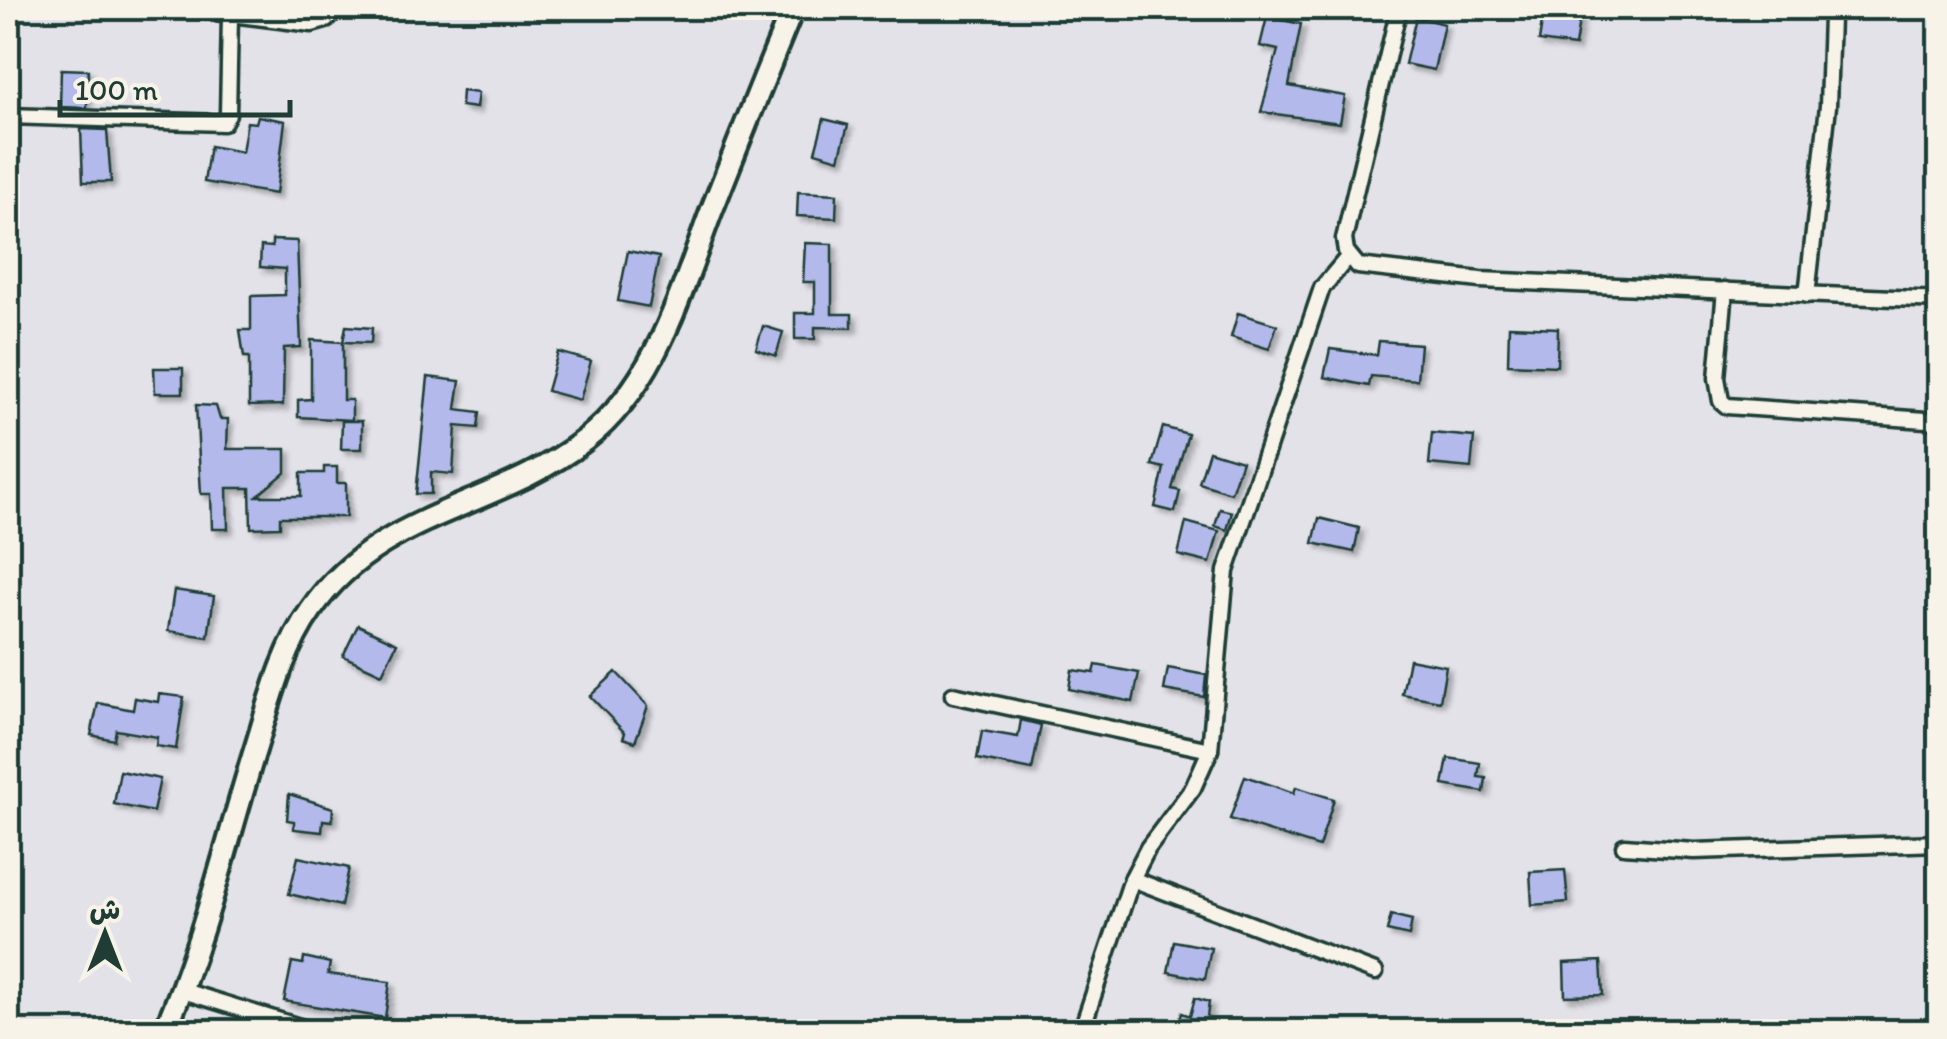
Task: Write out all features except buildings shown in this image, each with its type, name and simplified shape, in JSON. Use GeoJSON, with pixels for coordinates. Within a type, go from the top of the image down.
{"type":"FeatureCollection","features":[{"type":"Feature","properties":{"kind":"street"},"geometry":{"type":"LineString","coordinates":[[182,8],[312,24],[326,20],[338,8]]}},
{"type":"Feature","properties":{"kind":"street"},"geometry":{"type":"LineString","coordinates":[[164,1032],[280,671],[310,611],[354,559],[440,511],[540,468],[584,441],[631,396],[660,342],[793,8]]}},
{"type":"Feature","properties":{"kind":"street"},"geometry":{"type":"LineString","coordinates":[[1399,8],[1344,238],[1348,257],[1364,269],[1432,276],[1940,300]]}},
{"type":"Feature","properties":{"kind":"street"},"geometry":{"type":"LineString","coordinates":[[1807,296],[1826,124],[1831,17],[1817,8]]}},
{"type":"Feature","properties":{"kind":"street"},"geometry":{"type":"LineString","coordinates":[[8,116],[223,123],[228,114],[230,16]]}},
{"type":"Feature","properties":{"kind":"street"},"geometry":{"type":"LineString","coordinates":[[1081,1032],[1132,879],[1148,848],[1193,788],[1210,750],[1220,610],[1231,552],[1322,288],[1348,257]]}},
{"type":"Feature","properties":{"kind":"street"},"geometry":{"type":"LineString","coordinates":[[1725,290],[1717,378],[1721,401],[1727,406],[1940,421]]}},
{"type":"Feature","properties":{"kind":"street"},"geometry":{"type":"LineString","coordinates":[[953,695],[1210,750]]}},
{"type":"Feature","properties":{"kind":"street"},"geometry":{"type":"LineString","coordinates":[[1624,846],[1694,851],[1940,844]]}},
{"type":"Feature","properties":{"kind":"street"},"geometry":{"type":"LineString","coordinates":[[1132,879],[1375,972]]}},
{"type":"Feature","properties":{"kind":"street"},"geometry":{"type":"LineString","coordinates":[[180,990],[316,1032]]}}]}
